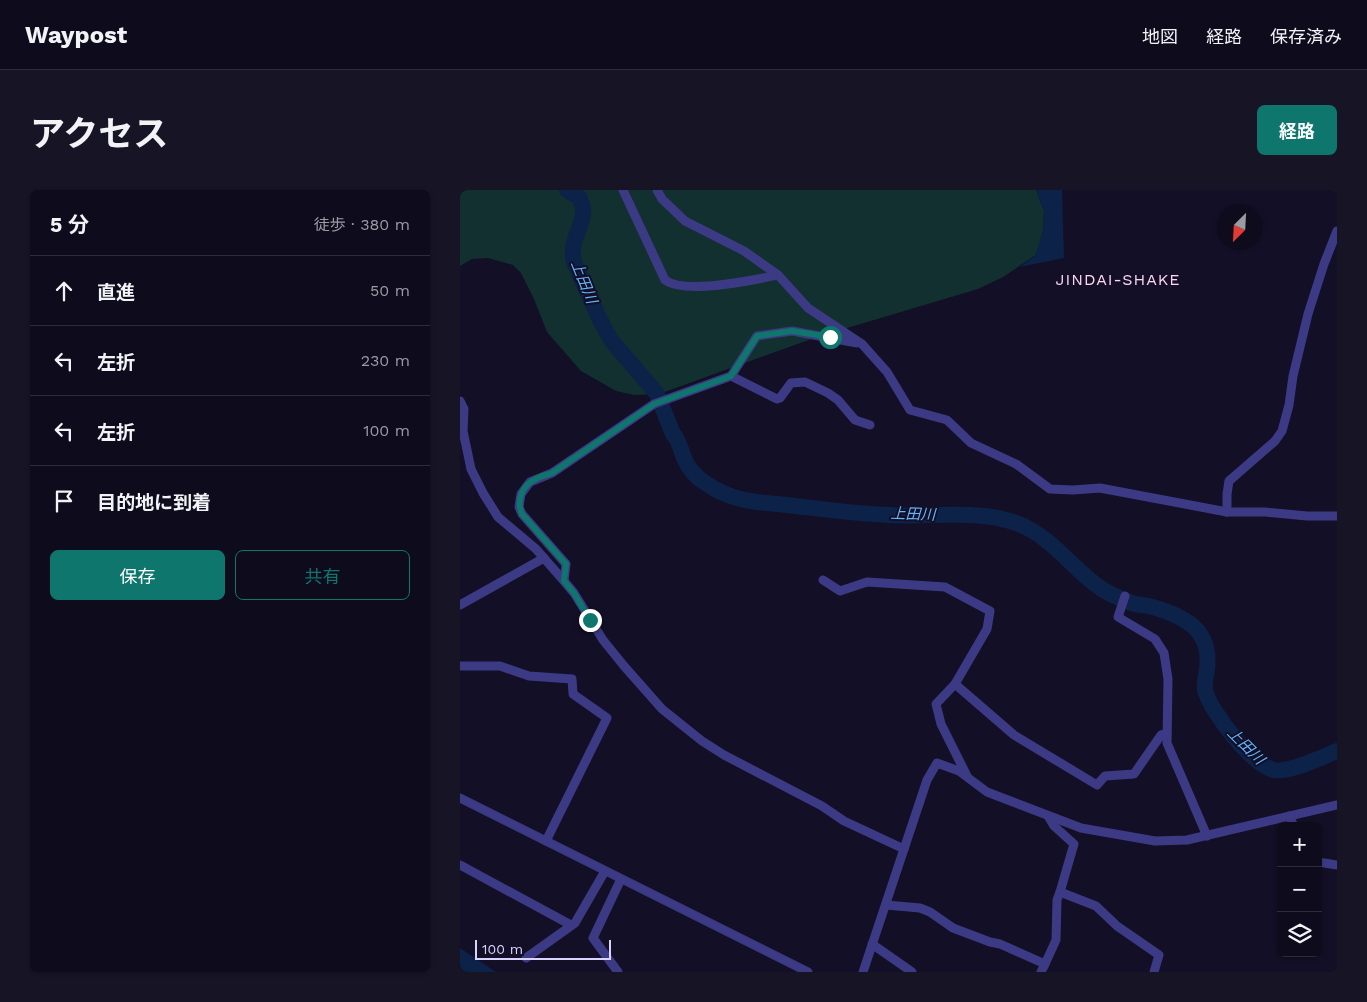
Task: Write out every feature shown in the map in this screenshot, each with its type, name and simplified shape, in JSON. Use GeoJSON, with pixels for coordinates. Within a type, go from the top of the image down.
{"type":"FeatureCollection","features":[{"type":"Feature","properties":{"kind":"street"},"geometry":{"type":"LineString","coordinates":[[623,190],[665,280],[670,283],[690,286],[731,284],[778,276]]}},
{"type":"Feature","properties":{"kind":"street"},"geometry":{"type":"LineString","coordinates":[[658,190],[662,198],[685,221],[744,251],[778,276],[808,308],[862,344],[887,372],[910,410],[948,420],[971,444],[1016,464],[1050,489],[1100,488],[1227,512],[1337,516]]}},
{"type":"Feature","properties":{"kind":"street"},"geometry":{"type":"LineString","coordinates":[[1227,512],[1226,494],[1229,481],[1275,441],[1282,431],[1308,314],[1337,231]]}},
{"type":"Feature","properties":{"kind":"street"},"geometry":{"type":"LineString","coordinates":[[564,581],[566,564],[522,514],[519,507],[521,494],[530,482],[552,473],[654,404],[731,376],[757,336],[792,331],[862,344]]}},
{"type":"Feature","properties":{"kind":"street"},"geometry":{"type":"LineString","coordinates":[[731,376],[777,399],[780,398],[791,383],[805,382],[838,400],[854,420],[870,425]]}},
{"type":"Feature","properties":{"kind":"street"},"geometry":{"type":"LineString","coordinates":[[461,406],[463,431],[471,469],[498,517],[536,549],[564,581],[574,593],[603,640],[662,709],[702,741],[724,755],[822,806],[844,821],[904,848]]}},
{"type":"Feature","properties":{"kind":"street"},"geometry":{"type":"LineString","coordinates":[[460,605],[544,558]]}},
{"type":"Feature","properties":{"kind":"street"},"geometry":{"type":"LineString","coordinates":[[823,580],[840,592],[867,582],[944,586],[990,611],[987,630],[955,684],[936,704],[941,724],[968,778]]}},
{"type":"Feature","properties":{"kind":"street"},"geometry":{"type":"LineString","coordinates":[[1125,596],[1118,617],[1155,639],[1164,653],[1168,678],[1167,744],[1208,836]]}},
{"type":"Feature","properties":{"kind":"street"},"geometry":{"type":"LineString","coordinates":[[460,666],[500,666],[529,676],[572,679],[573,694],[607,718],[546,841]]}},
{"type":"Feature","properties":{"kind":"street"},"geometry":{"type":"LineString","coordinates":[[955,684],[1014,735],[1097,785],[1105,776],[1134,774],[1161,735],[1167,733]]}},
{"type":"Feature","properties":{"kind":"street"},"geometry":{"type":"LineString","coordinates":[[863,972],[928,780],[937,763],[959,771],[987,792],[1081,828],[1155,841],[1187,840],[1208,836],[1337,805]]}},
{"type":"Feature","properties":{"kind":"street"},"geometry":{"type":"LineString","coordinates":[[460,798],[808,972]]}},
{"type":"Feature","properties":{"kind":"street"},"geometry":{"type":"LineString","coordinates":[[886,905],[920,908],[930,912],[953,928],[1000,944],[1043,968],[1056,940],[1057,900],[1074,844],[1054,826],[1048,816]]}},
{"type":"Feature","properties":{"kind":"street"},"geometry":{"type":"LineString","coordinates":[[1289,816],[1292,822]]}},
{"type":"Feature","properties":{"kind":"street"},"geometry":{"type":"LineString","coordinates":[[1322,863],[1337,865]]}},
{"type":"Feature","properties":{"kind":"street"},"geometry":{"type":"LineString","coordinates":[[460,865],[571,926]]}},
{"type":"Feature","properties":{"kind":"street"},"geometry":{"type":"LineString","coordinates":[[526,958],[575,923],[605,871]]}},
{"type":"Feature","properties":{"kind":"street"},"geometry":{"type":"LineString","coordinates":[[618,972],[592,938],[621,879]]}},
{"type":"Feature","properties":{"kind":"street"},"geometry":{"type":"LineString","coordinates":[[1060,892],[1096,906],[1117,926],[1159,955],[1154,972]]}},
{"type":"Feature","properties":{"kind":"street"},"geometry":{"type":"LineString","coordinates":[[872,944],[912,972]]}},
{"type":"Feature","properties":{"kind":"green space"},"geometry":{"type":"Polygon","coordinates":[[[460,190],[1036,190],[1044,211],[1043,231],[1036,255],[1003,277],[978,289],[817,337],[659,394],[634,395],[616,391],[581,371],[547,332],[521,273],[513,265],[488,258],[472,259],[460,266],[460,190]]]}},
{"type":"Feature","properties":{"kind":"water"},"geometry":{"type":"Polygon","coordinates":[[[1036,190],[1062,190],[1064,258],[1020,267],[1036,255],[1043,231],[1044,211],[1036,190]]]}},
{"type":"Feature","properties":{"kind":"water"},"geometry":{"type":"Polygon","coordinates":[[[460,948],[496,972],[460,972],[460,948]]]}},
{"type":"Feature","properties":{"kind":"waterway","name":"上田川"},"geometry":{"type":"LineString","coordinates":[[567,190],[580,198],[583,210],[582,221],[574,243],[573,255],[574,262],[598,316],[611,340],[657,394],[686,463],[701,480],[726,494],[752,501],[838,511],[907,516],[982,516],[1000,518],[1017,523],[1042,537],[1090,580],[1106,591],[1131,603],[1167,612],[1194,627],[1204,641],[1207,652],[1208,663],[1205,690],[1208,699],[1233,736],[1265,766],[1274,770],[1288,769],[1306,764],[1337,751]]}},
{"type":"Feature","properties":{"kind":"district","name":"JINDAI-SHAKE"},"geometry":{"type":"Point","coordinates":[1118,279]}},
{"type":"Feature","properties":{"kind":"route"},"geometry":{"type":"LineString","coordinates":[[590,620],[574,593],[564,581],[566,564],[522,514],[519,507],[521,494],[530,482],[552,473],[654,404],[731,376],[757,336],[792,331],[830,337]]}}]}
